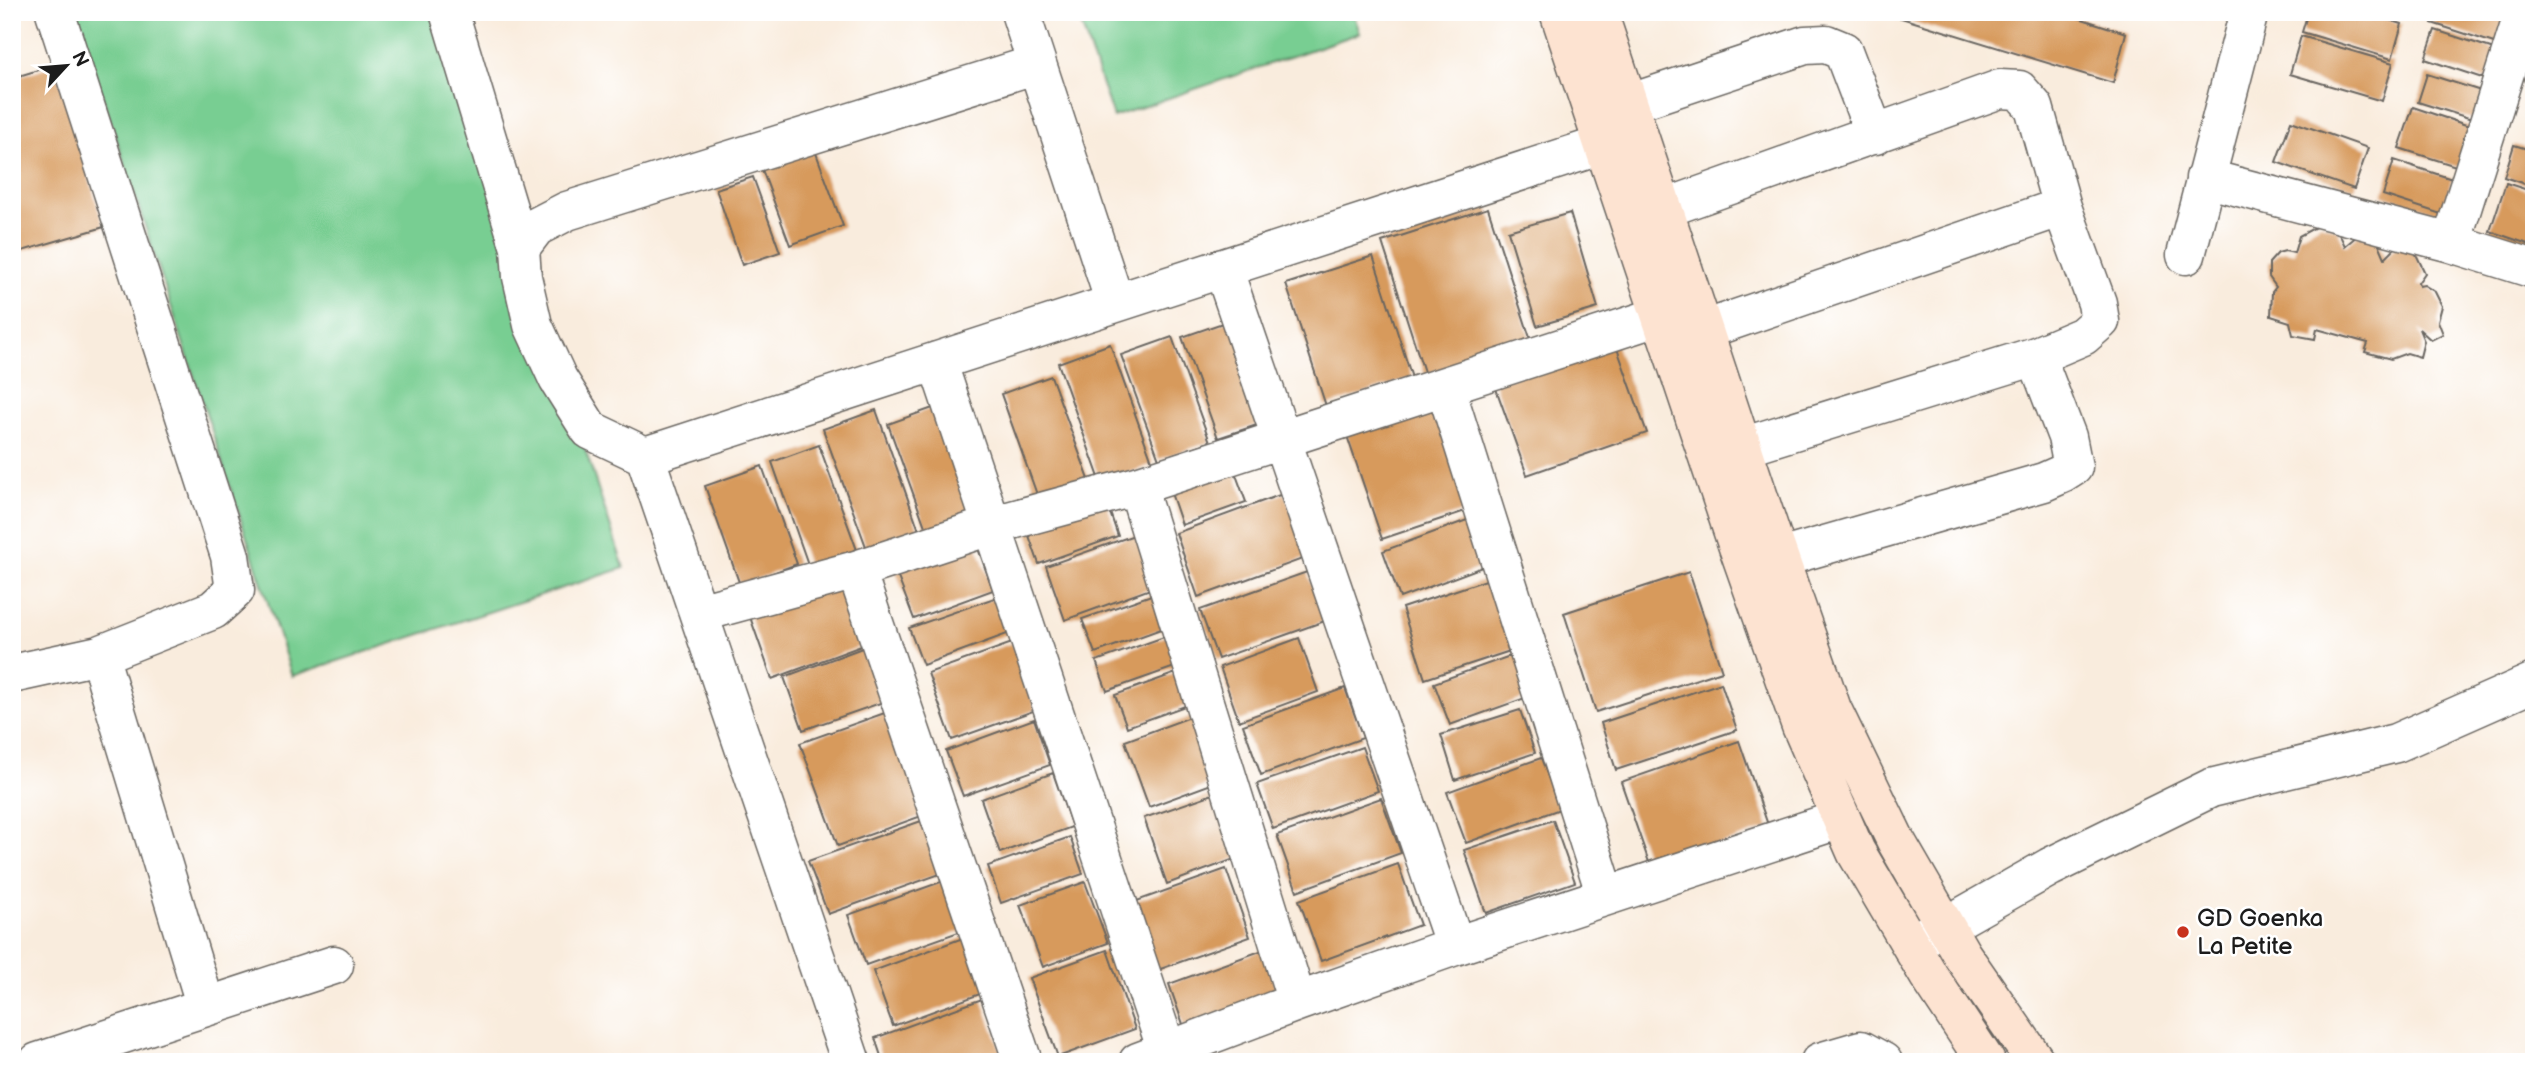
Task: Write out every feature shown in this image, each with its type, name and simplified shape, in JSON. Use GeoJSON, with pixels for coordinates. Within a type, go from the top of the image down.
{"type":"FeatureCollection","features":[{"type":"Feature","properties":{"kind":"street"},"geometry":{"type":"LineString","coordinates":[[12,674],[99,654],[213,610],[235,590],[230,556],[55,12]]}},
{"type":"Feature","properties":{"kind":"street"},"geometry":{"type":"LineString","coordinates":[[449,12],[520,248],[522,277],[533,325],[558,379],[590,430],[645,456],[1223,268],[1623,127],[1805,45],[1826,44],[1843,51],[1875,135]]}},
{"type":"Feature","properties":{"kind":"street"},"geometry":{"type":"LineString","coordinates":[[1020,12],[1115,303]]}},
{"type":"Feature","properties":{"kind":"street"},"geometry":{"type":"LineString","coordinates":[[1559,12],[1623,127],[1663,209],[1832,709],[1896,841],[1962,955],[2036,1062]]}},
{"type":"Feature","properties":{"kind":"street"},"geometry":{"type":"LineString","coordinates":[[1598,12],[1660,316],[1801,726],[1856,852],[1909,943],[1986,1062]]}},
{"type":"Feature","properties":{"kind":"street"},"geometry":{"type":"LineString","coordinates":[[2186,255],[2249,12]]}},
{"type":"Feature","properties":{"kind":"street"},"geometry":{"type":"LineString","coordinates":[[2451,243],[2524,12]]}},
{"type":"Feature","properties":{"kind":"street"},"geometry":{"type":"LineString","coordinates":[[520,248],[537,227],[567,211],[1037,64]]}},
{"type":"Feature","properties":{"kind":"street"},"geometry":{"type":"LineString","coordinates":[[1663,209],[2000,89],[2019,90],[2034,107],[2062,206],[2101,321],[2083,336],[2036,356],[1742,447]]}},
{"type":"Feature","properties":{"kind":"street"},"geometry":{"type":"LineString","coordinates":[[2205,178],[2451,243],[2534,269]]}},
{"type":"Feature","properties":{"kind":"street"},"geometry":{"type":"LineString","coordinates":[[1703,330],[2062,206]]}},
{"type":"Feature","properties":{"kind":"street"},"geometry":{"type":"LineString","coordinates":[[1223,268],[1455,946]]}},
{"type":"Feature","properties":{"kind":"street"},"geometry":{"type":"LineString","coordinates":[[699,613],[856,570],[990,526],[1137,486],[1660,316]]}},
{"type":"Feature","properties":{"kind":"street"},"geometry":{"type":"LineString","coordinates":[[1780,558],[2044,482],[2073,467],[2067,437],[2036,356]]}},
{"type":"Feature","properties":{"kind":"street"},"geometry":{"type":"LineString","coordinates":[[937,361],[1152,1056],[1455,946],[1841,818]]}},
{"type":"Feature","properties":{"kind":"street"},"geometry":{"type":"LineString","coordinates":[[1445,386],[1606,896]]}},
{"type":"Feature","properties":{"kind":"street"},"geometry":{"type":"LineString","coordinates":[[645,456],[851,1062]]}},
{"type":"Feature","properties":{"kind":"street"},"geometry":{"type":"LineString","coordinates":[[1137,486],[1297,1002]]}},
{"type":"Feature","properties":{"kind":"street"},"geometry":{"type":"LineString","coordinates":[[856,570],[1023,1062]]}},
{"type":"Feature","properties":{"kind":"street"},"geometry":{"type":"LineString","coordinates":[[99,654],[206,1007]]}},
{"type":"Feature","properties":{"kind":"street"},"geometry":{"type":"LineString","coordinates":[[1909,943],[1946,926],[2050,867],[2211,788],[2396,743],[2534,682]]}},
{"type":"Feature","properties":{"kind":"street"},"geometry":{"type":"LineString","coordinates":[[38,1062],[334,965]]}},
{"type":"Feature","properties":{"kind":"street"},"geometry":{"type":"LineString","coordinates":[[1820,1062],[1861,1049],[1883,1062]]}},
{"type":"Feature","properties":{"kind":"green space"},"geometry":{"type":"Polygon","coordinates":[[[75,12],[442,12],[624,568],[292,676],[75,12]]]}},
{"type":"Feature","properties":{"kind":"green space"},"geometry":{"type":"Polygon","coordinates":[[[1077,12],[1353,12],[1360,33],[1113,117],[1077,12]]]}},
{"type":"Feature","properties":{"kind":"building"},"geometry":{"type":"Polygon","coordinates":[[[2060,12],[2126,33],[2113,83],[1885,13],[2060,12]]]}},
{"type":"Feature","properties":{"kind":"building"},"geometry":{"type":"Polygon","coordinates":[[[2308,12],[2364,12],[2402,24],[2392,59],[2302,32],[2308,12]]]}},
{"type":"Feature","properties":{"kind":"building"},"geometry":{"type":"Polygon","coordinates":[[[2383,12],[2400,12],[2398,17],[2383,12]]]}},
{"type":"Feature","properties":{"kind":"building"},"geometry":{"type":"Polygon","coordinates":[[[2436,12],[2493,12],[2506,16],[2497,44],[2432,23],[2436,12]]]}},
{"type":"Feature","properties":{"kind":"building"},"geometry":{"type":"Polygon","coordinates":[[[2435,30],[2497,50],[2488,80],[2425,59],[2435,30]]]}},
{"type":"Feature","properties":{"kind":"building"},"geometry":{"type":"Polygon","coordinates":[[[2301,36],[2393,63],[2382,101],[2290,74],[2301,36]]]}},
{"type":"Feature","properties":{"kind":"building"},"geometry":{"type":"Polygon","coordinates":[[[55,65],[104,227],[12,254],[12,78],[55,65]]]}},
{"type":"Feature","properties":{"kind":"building"},"geometry":{"type":"Polygon","coordinates":[[[2427,74],[2484,92],[2475,120],[2418,102],[2427,74]]]}},
{"type":"Feature","properties":{"kind":"building"},"geometry":{"type":"Polygon","coordinates":[[[2413,107],[2472,127],[2459,167],[2399,148],[2413,107]]]}},
{"type":"Feature","properties":{"kind":"building"},"geometry":{"type":"Polygon","coordinates":[[[2291,121],[2368,148],[2354,189],[2276,162],[2291,121]]]}},
{"type":"Feature","properties":{"kind":"building"},"geometry":{"type":"Polygon","coordinates":[[[813,145],[843,226],[790,245],[760,164],[813,145]]]}},
{"type":"Feature","properties":{"kind":"building"},"geometry":{"type":"Polygon","coordinates":[[[2514,145],[2534,151],[2534,187],[2504,177],[2514,145]]]}},
{"type":"Feature","properties":{"kind":"building"},"geometry":{"type":"Polygon","coordinates":[[[2394,160],[2452,179],[2441,214],[2383,195],[2394,160]]]}},
{"type":"Feature","properties":{"kind":"building"},"geometry":{"type":"Polygon","coordinates":[[[753,177],[780,252],[742,265],[716,189],[753,177]]]}},
{"type":"Feature","properties":{"kind":"building"},"geometry":{"type":"Polygon","coordinates":[[[2506,183],[2534,192],[2534,246],[2490,231],[2506,183]]]}},
{"type":"Feature","properties":{"kind":"building"},"geometry":{"type":"Polygon","coordinates":[[[1488,208],[1531,341],[1425,375],[1382,242],[1488,208]]]}},
{"type":"Feature","properties":{"kind":"building"},"geometry":{"type":"Polygon","coordinates":[[[1570,213],[1598,308],[1537,326],[1508,231],[1570,213]]]}},
{"type":"Feature","properties":{"kind":"building"},"geometry":{"type":"Polygon","coordinates":[[[2321,224],[2337,229],[2345,246],[2358,235],[2377,239],[2385,258],[2398,245],[2415,252],[2425,273],[2418,283],[2419,286],[2424,285],[2435,292],[2442,306],[2438,321],[2443,334],[2431,340],[2419,329],[2424,341],[2420,357],[2407,353],[2391,359],[2365,352],[2368,343],[2317,329],[2315,339],[2293,335],[2290,322],[2271,316],[2272,292],[2276,287],[2269,277],[2269,263],[2278,253],[2294,253],[2299,236],[2321,224]]]}},
{"type":"Feature","properties":{"kind":"building"},"geometry":{"type":"Polygon","coordinates":[[[1373,256],[1412,378],[1326,406],[1286,284],[1373,256]]]}},
{"type":"Feature","properties":{"kind":"building"},"geometry":{"type":"Polygon","coordinates":[[[1234,319],[1269,421],[1218,438],[1182,337],[1234,319]]]}},
{"type":"Feature","properties":{"kind":"building"},"geometry":{"type":"Polygon","coordinates":[[[1172,337],[1210,442],[1159,459],[1121,355],[1172,337]]]}},
{"type":"Feature","properties":{"kind":"building"},"geometry":{"type":"Polygon","coordinates":[[[1614,340],[1647,433],[1527,475],[1494,383],[1614,340]]]}},
{"type":"Feature","properties":{"kind":"building"},"geometry":{"type":"Polygon","coordinates":[[[1110,344],[1153,464],[1101,483],[1058,363],[1110,344]]]}},
{"type":"Feature","properties":{"kind":"building"},"geometry":{"type":"Polygon","coordinates":[[[1051,376],[1091,485],[1040,503],[1001,394],[1051,376]]]}},
{"type":"Feature","properties":{"kind":"building"},"geometry":{"type":"Polygon","coordinates":[[[1434,397],[1471,509],[1382,539],[1344,427],[1434,397]]]}},
{"type":"Feature","properties":{"kind":"building"},"geometry":{"type":"Polygon","coordinates":[[[941,405],[983,524],[931,543],[888,424],[941,405]]]}},
{"type":"Feature","properties":{"kind":"building"},"geometry":{"type":"Polygon","coordinates":[[[876,410],[920,533],[868,552],[823,429],[876,410]]]}},
{"type":"Feature","properties":{"kind":"building"},"geometry":{"type":"Polygon","coordinates":[[[819,445],[858,553],[810,570],[772,462],[819,445]]]}},
{"type":"Feature","properties":{"kind":"building"},"geometry":{"type":"Polygon","coordinates":[[[1232,464],[1246,502],[1182,525],[1169,487],[1232,464]]]}},
{"type":"Feature","properties":{"kind":"building"},"geometry":{"type":"Polygon","coordinates":[[[762,466],[797,564],[740,585],[705,486],[762,466]]]}},
{"type":"Feature","properties":{"kind":"building"},"geometry":{"type":"Polygon","coordinates":[[[1285,493],[1308,557],[1198,597],[1176,533],[1285,493]]]}},
{"type":"Feature","properties":{"kind":"building"},"geometry":{"type":"Polygon","coordinates":[[[1105,498],[1118,536],[1039,564],[1026,527],[1105,498]]]}},
{"type":"Feature","properties":{"kind":"building"},"geometry":{"type":"Polygon","coordinates":[[[1467,520],[1485,566],[1400,598],[1383,551],[1467,520]]]}},
{"type":"Feature","properties":{"kind":"building"},"geometry":{"type":"Polygon","coordinates":[[[1137,534],[1156,587],[1065,620],[1046,566],[1137,534]]]}},
{"type":"Feature","properties":{"kind":"building"},"geometry":{"type":"Polygon","coordinates":[[[976,543],[993,590],[914,619],[896,572],[976,543]]]}},
{"type":"Feature","properties":{"kind":"building"},"geometry":{"type":"Polygon","coordinates":[[[1307,572],[1325,621],[1218,659],[1200,610],[1307,572]]]}},
{"type":"Feature","properties":{"kind":"building"},"geometry":{"type":"Polygon","coordinates":[[[1689,572],[1722,671],[1596,712],[1564,613],[1689,572]]]}},
{"type":"Feature","properties":{"kind":"building"},"geometry":{"type":"Polygon","coordinates":[[[1492,578],[1516,649],[1425,679],[1402,608],[1492,578]]]}},
{"type":"Feature","properties":{"kind":"building"},"geometry":{"type":"Polygon","coordinates":[[[841,581],[864,645],[772,679],[749,614],[841,581]]]}},
{"type":"Feature","properties":{"kind":"building"},"geometry":{"type":"Polygon","coordinates":[[[1163,591],[1175,624],[1095,653],[1082,619],[1163,591]]]}},
{"type":"Feature","properties":{"kind":"building"},"geometry":{"type":"Polygon","coordinates":[[[997,597],[1010,633],[923,665],[909,628],[997,597]]]}},
{"type":"Feature","properties":{"kind":"building"},"geometry":{"type":"Polygon","coordinates":[[[1178,632],[1189,662],[1107,691],[1096,661],[1178,632]]]}},
{"type":"Feature","properties":{"kind":"building"},"geometry":{"type":"Polygon","coordinates":[[[1299,638],[1318,692],[1239,721],[1220,667],[1299,638]]]}},
{"type":"Feature","properties":{"kind":"building"},"geometry":{"type":"Polygon","coordinates":[[[1012,643],[1036,710],[952,740],[928,673],[1012,643]]]}},
{"type":"Feature","properties":{"kind":"building"},"geometry":{"type":"Polygon","coordinates":[[[873,644],[892,699],[803,730],[784,677],[873,644]]]}},
{"type":"Feature","properties":{"kind":"building"},"geometry":{"type":"Polygon","coordinates":[[[1524,651],[1539,693],[1450,725],[1434,683],[1524,651]]]}},
{"type":"Feature","properties":{"kind":"building"},"geometry":{"type":"Polygon","coordinates":[[[1176,673],[1188,705],[1127,727],[1115,695],[1176,673]]]}},
{"type":"Feature","properties":{"kind":"building"},"geometry":{"type":"Polygon","coordinates":[[[1721,683],[1737,730],[1616,770],[1601,723],[1721,683]]]}},
{"type":"Feature","properties":{"kind":"building"},"geometry":{"type":"Polygon","coordinates":[[[1345,688],[1363,738],[1261,775],[1243,725],[1345,688]]]}},
{"type":"Feature","properties":{"kind":"building"},"geometry":{"type":"Polygon","coordinates":[[[893,710],[930,813],[838,846],[800,743],[893,710]]]}},
{"type":"Feature","properties":{"kind":"building"},"geometry":{"type":"Polygon","coordinates":[[[1520,710],[1535,753],[1455,780],[1441,735],[1520,710]]]}},
{"type":"Feature","properties":{"kind":"building"},"geometry":{"type":"Polygon","coordinates":[[[1193,716],[1217,782],[1149,807],[1125,741],[1193,716]]]}},
{"type":"Feature","properties":{"kind":"building"},"geometry":{"type":"Polygon","coordinates":[[[1034,719],[1050,765],[963,796],[946,751],[1034,719]]]}},
{"type":"Feature","properties":{"kind":"building"},"geometry":{"type":"Polygon","coordinates":[[[1739,741],[1769,828],[1651,868],[1621,782],[1739,741]]]}},
{"type":"Feature","properties":{"kind":"building"},"geometry":{"type":"Polygon","coordinates":[[[1362,747],[1378,791],[1273,829],[1257,784],[1362,747]]]}},
{"type":"Feature","properties":{"kind":"building"},"geometry":{"type":"Polygon","coordinates":[[[1541,758],[1560,809],[1466,843],[1447,792],[1541,758]]]}},
{"type":"Feature","properties":{"kind":"building"},"geometry":{"type":"Polygon","coordinates":[[[1053,773],[1072,827],[1000,853],[981,799],[1053,773]]]}},
{"type":"Feature","properties":{"kind":"building"},"geometry":{"type":"Polygon","coordinates":[[[1216,793],[1240,857],[1167,884],[1144,818],[1216,793]]]}},
{"type":"Feature","properties":{"kind":"building"},"geometry":{"type":"Polygon","coordinates":[[[1381,798],[1401,853],[1297,891],[1277,835],[1381,798]]]}},
{"type":"Feature","properties":{"kind":"building"},"geometry":{"type":"Polygon","coordinates":[[[924,820],[943,873],[828,914],[808,861],[924,820]]]}},
{"type":"Feature","properties":{"kind":"building"},"geometry":{"type":"Polygon","coordinates":[[[1553,820],[1575,882],[1486,913],[1464,850],[1553,820]]]}},
{"type":"Feature","properties":{"kind":"building"},"geometry":{"type":"Polygon","coordinates":[[[1070,837],[1083,874],[1001,903],[988,866],[1070,837]]]}},
{"type":"Feature","properties":{"kind":"building"},"geometry":{"type":"Polygon","coordinates":[[[1398,864],[1420,925],[1321,961],[1299,900],[1398,864]]]}},
{"type":"Feature","properties":{"kind":"building"},"geometry":{"type":"Polygon","coordinates":[[[1226,869],[1250,937],[1155,971],[1131,903],[1226,869]]]}},
{"type":"Feature","properties":{"kind":"building"},"geometry":{"type":"Polygon","coordinates":[[[952,878],[970,928],[866,965],[848,915],[952,878]]]}},
{"type":"Feature","properties":{"kind":"building"},"geometry":{"type":"Polygon","coordinates":[[[1085,882],[1108,943],[1043,967],[1020,905],[1085,882]]]}},
{"type":"Feature","properties":{"kind":"building"},"geometry":{"type":"Polygon","coordinates":[[[971,935],[991,990],[893,1026],[873,971],[971,935]]]}},
{"type":"Feature","properties":{"kind":"building"},"geometry":{"type":"Polygon","coordinates":[[[1107,950],[1135,1029],[1058,1057],[1029,978],[1107,950]]]}},
{"type":"Feature","properties":{"kind":"building"},"geometry":{"type":"Polygon","coordinates":[[[1263,950],[1278,993],[1184,1027],[1169,984],[1263,950]]]}},
{"type":"Feature","properties":{"kind":"building"},"geometry":{"type":"Polygon","coordinates":[[[982,999],[1005,1062],[883,1062],[875,1038],[982,999]]]}},
{"type":"Feature","properties":{"kind":"place","name":"GD Goenka La Petite"},"geometry":{"type":"Point","coordinates":[2183,932]}}]}
